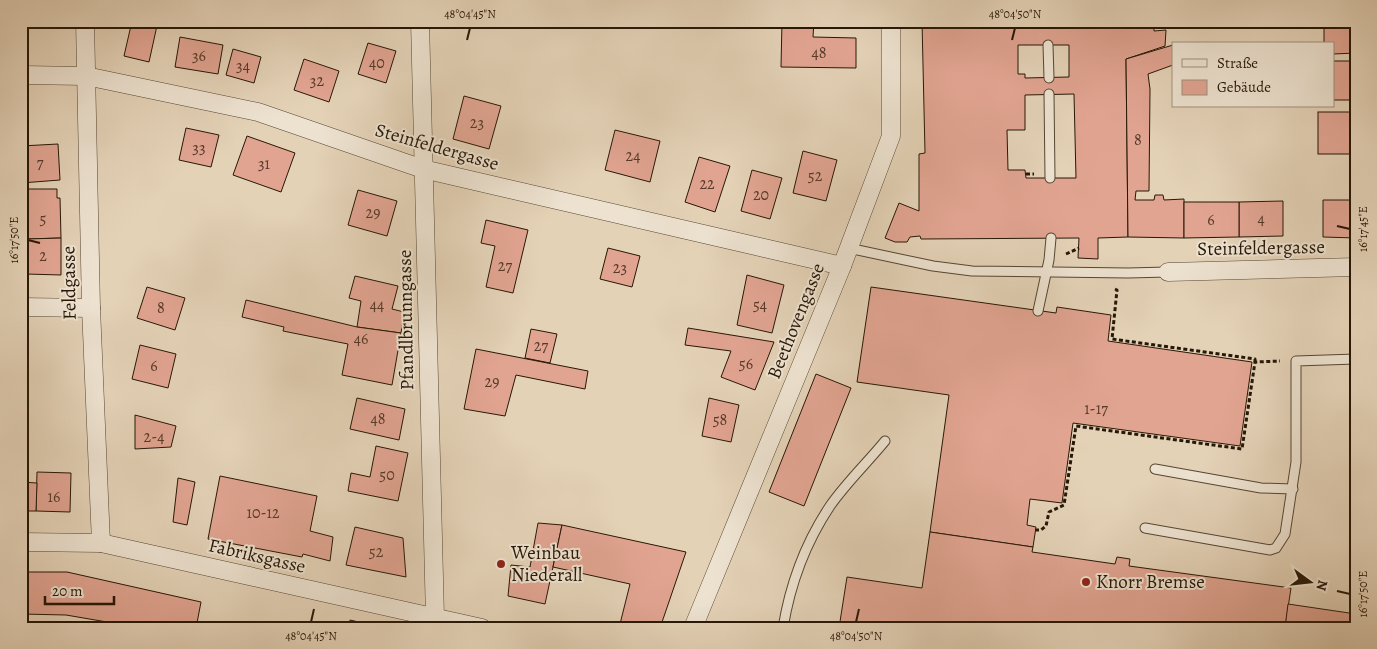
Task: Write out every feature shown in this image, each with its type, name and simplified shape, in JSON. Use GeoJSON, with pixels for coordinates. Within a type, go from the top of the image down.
{"type":"FeatureCollection","features":[{"type":"Feature","properties":{"kind":"street","name":"Feldgasse"},"geometry":{"type":"LineString","coordinates":[[84,21],[90,308],[101,543]]}},
{"type":"Feature","properties":{"kind":"street","name":"Pfandlbrunngasse"},"geometry":{"type":"LineString","coordinates":[[420,21],[435,618]]}},
{"type":"Feature","properties":{"kind":"street","name":"Beethovengasse"},"geometry":{"type":"LineString","coordinates":[[693,628],[842,266],[891,136],[891,21]]}},
{"type":"Feature","properties":{"kind":"street","name":"Steinfeldergasse"},"geometry":{"type":"LineString","coordinates":[[21,75],[86,76],[258,112],[423,170],[842,266]]}},
{"type":"Feature","properties":{"kind":"street","name":"Steinfeldergasse"},"geometry":{"type":"LineString","coordinates":[[1168,272],[1356,267]]}},
{"type":"Feature","properties":{"kind":"street"},"geometry":{"type":"LineString","coordinates":[[21,307],[90,308]]}},
{"type":"Feature","properties":{"kind":"street","name":"Fabriksgasse"},"geometry":{"type":"LineString","coordinates":[[21,542],[101,543],[482,628]]}},
{"type":"Feature","properties":{"kind":"lane"},"geometry":{"type":"LineString","coordinates":[[1048,45],[1049,78]]}},
{"type":"Feature","properties":{"kind":"lane"},"geometry":{"type":"LineString","coordinates":[[1049,94],[1050,178]]}},
{"type":"Feature","properties":{"kind":"lane"},"geometry":{"type":"LineString","coordinates":[[1038,311],[1046,272],[1050,238]]}},
{"type":"Feature","properties":{"kind":"lane"},"geometry":{"type":"LineString","coordinates":[[848,248],[934,266],[972,271],[1168,272]]}},
{"type":"Feature","properties":{"kind":"lane"},"geometry":{"type":"LineString","coordinates":[[1145,528],[1270,550],[1276,548],[1285,534],[1296,462],[1296,361],[1356,359]]}},
{"type":"Feature","properties":{"kind":"lane"},"geometry":{"type":"LineString","coordinates":[[783,628],[787,605],[806,547],[830,506],[885,442]]}},
{"type":"Feature","properties":{"kind":"lane"},"geometry":{"type":"LineString","coordinates":[[1155,469],[1261,488],[1293,489]]}},
{"type":"Feature","properties":{"kind":"path"},"geometry":{"type":"LineString","coordinates":[[1059,272],[1061,259],[1065,254],[1079,248]]}},
{"type":"Feature","properties":{"kind":"path"},"geometry":{"type":"LineString","coordinates":[[1035,530],[1041,530],[1046,526],[1048,512],[1064,505],[1076,426],[1242,450],[1255,359],[1112,338],[1117,290],[1108,288]]}},
{"type":"Feature","properties":{"kind":"path"},"geometry":{"type":"LineString","coordinates":[[1255,362],[1296,361]]}},
{"type":"Feature","properties":{"kind":"building"},"geometry":{"type":"Polygon","coordinates":[[[132,21],[158,21],[149,62],[124,56],[132,21]]]}},
{"type":"Feature","properties":{"kind":"building"},"geometry":{"type":"Polygon","coordinates":[[[782,21],[814,21],[813,37],[856,38],[856,68],[781,67],[782,21]]]}},
{"type":"Feature","properties":{"kind":"building"},"geometry":{"type":"Polygon","coordinates":[[[922,21],[1154,21],[1154,31],[1166,30],[1165,46],[1126,59],[1128,237],[1098,238],[1098,259],[1078,258],[1079,238],[921,239],[920,236],[910,237],[907,242],[895,242],[885,238],[899,203],[919,211],[919,154],[925,153],[922,21]],[[1018,45],[1018,74],[1025,74],[1025,78],[1069,77],[1069,45],[1018,45]],[[1074,94],[1025,95],[1025,130],[1007,130],[1008,170],[1025,170],[1026,178],[1076,178],[1074,94]]]}},
{"type":"Feature","properties":{"kind":"building"},"geometry":{"type":"Polygon","coordinates":[[[1324,21],[1356,21],[1356,53],[1334,54],[1334,42],[1324,42],[1324,21]]]}},
{"type":"Feature","properties":{"kind":"building"},"geometry":{"type":"Polygon","coordinates":[[[180,37],[223,45],[218,74],[175,67],[180,37]]]}},
{"type":"Feature","properties":{"kind":"building"},"geometry":{"type":"Polygon","coordinates":[[[368,43],[396,51],[386,83],[358,74],[368,43]]]}},
{"type":"Feature","properties":{"kind":"building"},"geometry":{"type":"Polygon","coordinates":[[[1172,45],[1172,65],[1148,74],[1150,89],[1149,191],[1136,191],[1135,200],[1154,200],[1155,195],[1163,195],[1164,200],[1184,199],[1184,238],[1128,237],[1126,59],[1172,45]]]}},
{"type":"Feature","properties":{"kind":"building"},"geometry":{"type":"Polygon","coordinates":[[[233,49],[261,57],[254,83],[226,75],[233,49]]]}},
{"type":"Feature","properties":{"kind":"building"},"geometry":{"type":"Polygon","coordinates":[[[304,59],[339,71],[329,102],[294,90],[304,59]]]}},
{"type":"Feature","properties":{"kind":"building"},"geometry":{"type":"Polygon","coordinates":[[[1334,61],[1356,61],[1356,100],[1334,100],[1334,61]]]}},
{"type":"Feature","properties":{"kind":"building"},"geometry":{"type":"Polygon","coordinates":[[[464,96],[501,106],[489,149],[453,139],[464,96]]]}},
{"type":"Feature","properties":{"kind":"building"},"geometry":{"type":"Polygon","coordinates":[[[1318,112],[1356,112],[1356,154],[1318,154],[1318,112]]]}},
{"type":"Feature","properties":{"kind":"building"},"geometry":{"type":"Polygon","coordinates":[[[186,128],[219,135],[211,167],[179,160],[186,128]]]}},
{"type":"Feature","properties":{"kind":"building"},"geometry":{"type":"Polygon","coordinates":[[[615,130],[660,141],[650,182],[605,170],[615,130]]]}},
{"type":"Feature","properties":{"kind":"building"},"geometry":{"type":"Polygon","coordinates":[[[247,136],[295,153],[281,192],[233,175],[247,136]]]}},
{"type":"Feature","properties":{"kind":"building"},"geometry":{"type":"Polygon","coordinates":[[[58,144],[60,180],[21,183],[21,146],[58,144]]]}},
{"type":"Feature","properties":{"kind":"building"},"geometry":{"type":"Polygon","coordinates":[[[803,151],[837,160],[826,201],[793,193],[803,151]]]}},
{"type":"Feature","properties":{"kind":"building"},"geometry":{"type":"Polygon","coordinates":[[[699,157],[730,166],[715,212],[685,202],[699,157]]]}},
{"type":"Feature","properties":{"kind":"building"},"geometry":{"type":"Polygon","coordinates":[[[752,170],[782,178],[770,219],[741,211],[752,170]]]}},
{"type":"Feature","properties":{"kind":"building"},"geometry":{"type":"Polygon","coordinates":[[[21,189],[57,189],[57,198],[60,198],[61,238],[26,239],[24,200],[21,201],[21,189]]]}},
{"type":"Feature","properties":{"kind":"building"},"geometry":{"type":"Polygon","coordinates":[[[358,190],[397,201],[387,236],[348,225],[358,190]]]}},
{"type":"Feature","properties":{"kind":"building"},"geometry":{"type":"Polygon","coordinates":[[[1323,200],[1356,200],[1356,238],[1323,237],[1323,200]]]}},
{"type":"Feature","properties":{"kind":"building"},"geometry":{"type":"Polygon","coordinates":[[[1283,201],[1283,236],[1239,237],[1239,202],[1283,201]]]}},
{"type":"Feature","properties":{"kind":"building"},"geometry":{"type":"Polygon","coordinates":[[[1184,202],[1239,202],[1239,237],[1184,238],[1184,202]]]}},
{"type":"Feature","properties":{"kind":"building"},"geometry":{"type":"Polygon","coordinates":[[[486,220],[528,230],[513,293],[486,287],[495,246],[481,243],[486,220]]]}},
{"type":"Feature","properties":{"kind":"building"},"geometry":{"type":"Polygon","coordinates":[[[61,238],[61,275],[26,274],[26,239],[61,238]]]}},
{"type":"Feature","properties":{"kind":"building"},"geometry":{"type":"Polygon","coordinates":[[[608,248],[640,256],[632,287],[600,279],[608,248]]]}},
{"type":"Feature","properties":{"kind":"building"},"geometry":{"type":"Polygon","coordinates":[[[747,275],[784,285],[772,333],[737,325],[747,275]]]}},
{"type":"Feature","properties":{"kind":"building"},"geometry":{"type":"Polygon","coordinates":[[[355,276],[398,286],[392,309],[404,312],[401,333],[357,327],[361,301],[349,298],[355,276]]]}},
{"type":"Feature","properties":{"kind":"building"},"geometry":{"type":"Polygon","coordinates":[[[147,287],[185,298],[175,330],[137,318],[147,287]]]}},
{"type":"Feature","properties":{"kind":"building"},"geometry":{"type":"Polygon","coordinates":[[[871,287],[1056,313],[1057,307],[1111,315],[1108,341],[1252,362],[1240,446],[1073,423],[1062,503],[1030,499],[1027,525],[1036,527],[1033,547],[930,532],[949,395],[857,382],[871,287]]]}},
{"type":"Feature","properties":{"kind":"building"},"geometry":{"type":"Polygon","coordinates":[[[246,300],[357,327],[401,333],[392,385],[342,375],[348,344],[283,331],[284,327],[242,317],[246,300]]]}},
{"type":"Feature","properties":{"kind":"building"},"geometry":{"type":"Polygon","coordinates":[[[688,328],[774,342],[755,390],[721,377],[731,351],[685,345],[688,328]]]}},
{"type":"Feature","properties":{"kind":"building"},"geometry":{"type":"Polygon","coordinates":[[[531,329],[557,334],[550,363],[525,358],[531,329]]]}},
{"type":"Feature","properties":{"kind":"building"},"geometry":{"type":"Polygon","coordinates":[[[140,345],[176,354],[168,388],[132,379],[140,345]]]}},
{"type":"Feature","properties":{"kind":"building"},"geometry":{"type":"Polygon","coordinates":[[[476,349],[588,371],[585,389],[516,375],[505,416],[464,409],[476,349]]]}},
{"type":"Feature","properties":{"kind":"building"},"geometry":{"type":"Polygon","coordinates":[[[816,374],[851,388],[804,506],[769,492],[816,374]]]}},
{"type":"Feature","properties":{"kind":"building"},"geometry":{"type":"Polygon","coordinates":[[[357,398],[405,409],[399,440],[350,429],[357,398]]]}},
{"type":"Feature","properties":{"kind":"building"},"geometry":{"type":"Polygon","coordinates":[[[709,398],[739,405],[731,442],[702,436],[709,398]]]}},
{"type":"Feature","properties":{"kind":"building"},"geometry":{"type":"Polygon","coordinates":[[[135,415],[176,426],[171,447],[135,449],[135,415]]]}},
{"type":"Feature","properties":{"kind":"building"},"geometry":{"type":"Polygon","coordinates":[[[376,446],[408,453],[398,501],[348,491],[351,473],[370,477],[376,446]]]}},
{"type":"Feature","properties":{"kind":"building"},"geometry":{"type":"Polygon","coordinates":[[[37,472],[71,473],[70,512],[36,511],[37,472]]]}},
{"type":"Feature","properties":{"kind":"building"},"geometry":{"type":"Polygon","coordinates":[[[220,476],[317,496],[310,531],[333,537],[330,561],[303,554],[302,557],[208,539],[220,476]]]}},
{"type":"Feature","properties":{"kind":"building"},"geometry":{"type":"Polygon","coordinates":[[[178,478],[195,482],[187,525],[173,522],[178,478]]]}},
{"type":"Feature","properties":{"kind":"building"},"geometry":{"type":"Polygon","coordinates":[[[21,482],[37,483],[36,511],[21,511],[21,482]]]}},
{"type":"Feature","properties":{"kind":"building"},"geometry":{"type":"Polygon","coordinates":[[[538,523],[562,525],[545,604],[508,596],[511,565],[530,567],[538,523]]]}},
{"type":"Feature","properties":{"kind":"building"},"geometry":{"type":"Polygon","coordinates":[[[562,525],[686,552],[660,628],[619,628],[630,584],[553,567],[562,525]]]}},
{"type":"Feature","properties":{"kind":"building"},"geometry":{"type":"Polygon","coordinates":[[[355,527],[403,538],[406,577],[346,565],[355,527]]]}},
{"type":"Feature","properties":{"kind":"building","name":"Knorr Bremse"},"geometry":{"type":"Polygon","coordinates":[[[930,532],[1033,547],[1032,552],[1115,564],[1117,557],[1130,559],[1129,566],[1291,588],[1285,628],[839,628],[847,577],[922,588],[930,532]]]}},
{"type":"Feature","properties":{"kind":"building"},"geometry":{"type":"Polygon","coordinates":[[[21,572],[67,572],[201,602],[196,628],[142,628],[66,615],[21,614],[21,572]]]}},
{"type":"Feature","properties":{"kind":"building"},"geometry":{"type":"Polygon","coordinates":[[[1288,604],[1356,614],[1356,628],[1285,628],[1288,604]]]}},
{"type":"Feature","properties":{"kind":"building"},"geometry":{"type":"Polygon","coordinates":[[[350,620],[385,628],[349,628],[350,620]]]}},
{"type":"Feature","properties":{"kind":"building"},"geometry":{"type":"Polygon","coordinates":[[[299,623],[323,628],[298,628],[299,623]]]}},
{"type":"Feature","properties":{"kind":"place","name":"Weinbau Niederall"},"geometry":{"type":"Point","coordinates":[501,564]}},
{"type":"Feature","properties":{"kind":"place","name":"Knorr Bremse"},"geometry":{"type":"Point","coordinates":[1086,582]}}]}
